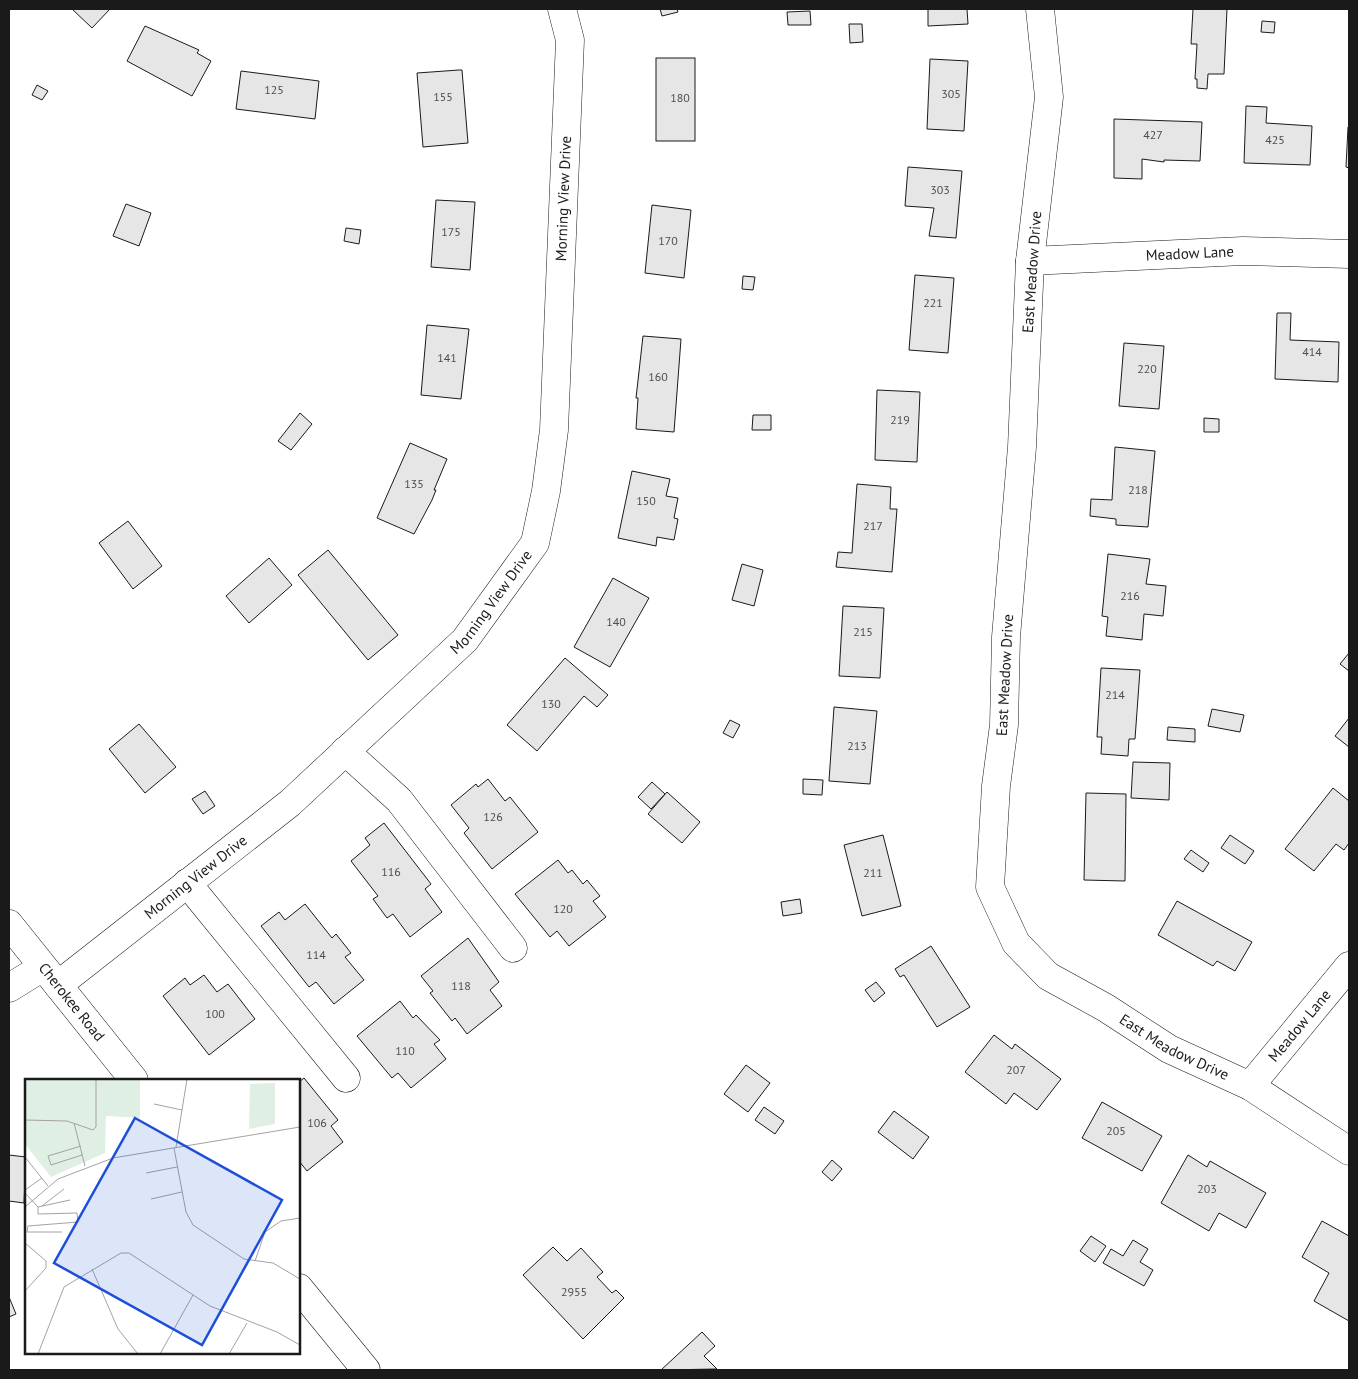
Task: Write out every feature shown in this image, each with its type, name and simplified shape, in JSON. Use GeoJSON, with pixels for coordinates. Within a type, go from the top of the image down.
{"type":"FeatureCollection","features":[{"type":"Feature","properties":{"kind":"street","name":"Morning View Drive"},"geometry":{"type":"LineString","coordinates":[[9,988],[51,976],[187,883],[290,803],[465,640],[535,542],[546,491],[554,430],[570,40],[562,9]]}},
{"type":"Feature","properties":{"kind":"street","name":"East Meadow Drive"},"geometry":{"type":"LineString","coordinates":[[1040,9],[1049,98],[1030,262],[1022,447],[1006,637],[1004,725],[996,786],[990,887],[1016,943],[1048,976],[1106,1008],[1169,1049],[1250,1086],[1349,1152]]}},
{"type":"Feature","properties":{"kind":"street","name":"Meadow Lane"},"geometry":{"type":"LineString","coordinates":[[1030,262],[1243,251],[1349,254]]}},
{"type":"Feature","properties":{"kind":"street"},"geometry":{"type":"LineString","coordinates":[[345,751],[399,800],[514,948]]}},
{"type":"Feature","properties":{"kind":"street"},"geometry":{"type":"LineString","coordinates":[[187,883],[346,1078]]}},
{"type":"Feature","properties":{"kind":"street","name":"Cherokee Road"},"geometry":{"type":"LineString","coordinates":[[9,924],[133,1079]]}},
{"type":"Feature","properties":{"kind":"street","name":"Meadow Lane"},"geometry":{"type":"LineString","coordinates":[[1250,1086],[1349,966]]}},
{"type":"Feature","properties":{"kind":"street"},"geometry":{"type":"LineString","coordinates":[[300,1289],[366,1370]]}},
{"type":"Feature","properties":{"kind":"building"},"geometry":{"type":"Polygon","coordinates":[[[72,9],[110,9],[92,28],[72,9]]]}},
{"type":"Feature","properties":{"kind":"building"},"geometry":{"type":"Polygon","coordinates":[[[660,9],[677,9],[678,12],[662,16],[660,9]]]}},
{"type":"Feature","properties":{"kind":"building"},"geometry":{"type":"Polygon","coordinates":[[[928,9],[967,9],[968,24],[928,26],[928,9]]]}},
{"type":"Feature","properties":{"kind":"building"},"geometry":{"type":"Polygon","coordinates":[[[1193,9],[1227,9],[1224,74],[1208,74],[1207,89],[1197,88],[1197,79],[1195,79],[1197,44],[1191,44],[1193,9]]]}},
{"type":"Feature","properties":{"kind":"building"},"geometry":{"type":"Polygon","coordinates":[[[810,11],[811,25],[788,25],[787,12],[810,11]]]}},
{"type":"Feature","properties":{"kind":"building"},"geometry":{"type":"Polygon","coordinates":[[[1262,21],[1275,22],[1274,33],[1261,32],[1262,21]]]}},
{"type":"Feature","properties":{"kind":"building"},"geometry":{"type":"Polygon","coordinates":[[[849,24],[862,24],[863,42],[850,43],[849,24]]]}},
{"type":"Feature","properties":{"kind":"building"},"geometry":{"type":"Polygon","coordinates":[[[145,26],[199,50],[197,53],[211,61],[192,96],[127,61],[145,26]]]}},
{"type":"Feature","properties":{"kind":"building"},"geometry":{"type":"Polygon","coordinates":[[[656,58],[695,58],[695,141],[656,141],[656,58]]]}},
{"type":"Feature","properties":{"kind":"building"},"geometry":{"type":"Polygon","coordinates":[[[930,59],[968,61],[964,131],[927,129],[930,59]]]}},
{"type":"Feature","properties":{"kind":"building"},"geometry":{"type":"Polygon","coordinates":[[[462,70],[468,143],[423,147],[417,73],[462,70]]]}},
{"type":"Feature","properties":{"kind":"building"},"geometry":{"type":"Polygon","coordinates":[[[241,71],[319,81],[315,119],[236,109],[241,71]]]}},
{"type":"Feature","properties":{"kind":"building"},"geometry":{"type":"Polygon","coordinates":[[[37,85],[48,91],[42,100],[32,95],[37,85]]]}},
{"type":"Feature","properties":{"kind":"building"},"geometry":{"type":"Polygon","coordinates":[[[1246,106],[1267,107],[1266,123],[1312,126],[1310,165],[1244,163],[1246,106]]]}},
{"type":"Feature","properties":{"kind":"building"},"geometry":{"type":"Polygon","coordinates":[[[1114,119],[1202,122],[1200,161],[1164,160],[1164,162],[1142,159],[1142,179],[1114,178],[1114,119]]]}},
{"type":"Feature","properties":{"kind":"building"},"geometry":{"type":"Polygon","coordinates":[[[1349,127],[1349,168],[1346,167],[1349,127]]]}},
{"type":"Feature","properties":{"kind":"building"},"geometry":{"type":"Polygon","coordinates":[[[908,167],[962,171],[956,238],[929,236],[934,208],[905,206],[908,167]]]}},
{"type":"Feature","properties":{"kind":"building"},"geometry":{"type":"Polygon","coordinates":[[[436,200],[475,202],[470,270],[431,267],[436,200]]]}},
{"type":"Feature","properties":{"kind":"building"},"geometry":{"type":"Polygon","coordinates":[[[126,204],[151,213],[139,246],[113,236],[126,204]]]}},
{"type":"Feature","properties":{"kind":"building"},"geometry":{"type":"Polygon","coordinates":[[[652,205],[691,210],[684,278],[645,273],[652,205]]]}},
{"type":"Feature","properties":{"kind":"building"},"geometry":{"type":"Polygon","coordinates":[[[346,228],[361,230],[359,244],[344,241],[346,228]]]}},
{"type":"Feature","properties":{"kind":"building"},"geometry":{"type":"Polygon","coordinates":[[[915,275],[954,278],[948,353],[909,350],[915,275]]]}},
{"type":"Feature","properties":{"kind":"building"},"geometry":{"type":"Polygon","coordinates":[[[743,276],[755,277],[753,290],[742,289],[743,276]]]}},
{"type":"Feature","properties":{"kind":"building"},"geometry":{"type":"Polygon","coordinates":[[[1277,313],[1291,313],[1290,340],[1339,342],[1338,382],[1275,379],[1277,313]]]}},
{"type":"Feature","properties":{"kind":"building"},"geometry":{"type":"Polygon","coordinates":[[[427,325],[469,329],[461,399],[421,395],[427,325]]]}},
{"type":"Feature","properties":{"kind":"building"},"geometry":{"type":"Polygon","coordinates":[[[643,336],[681,339],[674,432],[636,429],[638,398],[636,398],[643,336]]]}},
{"type":"Feature","properties":{"kind":"building"},"geometry":{"type":"Polygon","coordinates":[[[1124,343],[1164,346],[1159,409],[1119,406],[1124,343]]]}},
{"type":"Feature","properties":{"kind":"building"},"geometry":{"type":"Polygon","coordinates":[[[877,390],[920,392],[917,462],[875,460],[877,390]]]}},
{"type":"Feature","properties":{"kind":"building"},"geometry":{"type":"Polygon","coordinates":[[[300,413],[312,424],[291,450],[278,441],[300,413]]]}},
{"type":"Feature","properties":{"kind":"building"},"geometry":{"type":"Polygon","coordinates":[[[753,415],[771,415],[771,430],[752,430],[753,415]]]}},
{"type":"Feature","properties":{"kind":"building"},"geometry":{"type":"Polygon","coordinates":[[[1204,418],[1219,419],[1219,432],[1204,432],[1204,418]]]}},
{"type":"Feature","properties":{"kind":"building"},"geometry":{"type":"Polygon","coordinates":[[[410,443],[447,459],[434,490],[436,490],[432,500],[414,534],[377,518],[410,443]]]}},
{"type":"Feature","properties":{"kind":"building"},"geometry":{"type":"Polygon","coordinates":[[[1115,447],[1155,451],[1148,527],[1116,525],[1116,519],[1090,516],[1091,499],[1112,500],[1115,447]]]}},
{"type":"Feature","properties":{"kind":"building"},"geometry":{"type":"Polygon","coordinates":[[[632,471],[670,479],[666,496],[678,498],[674,518],[678,519],[674,540],[657,537],[656,546],[618,538],[632,471]]]}},
{"type":"Feature","properties":{"kind":"building"},"geometry":{"type":"Polygon","coordinates":[[[857,484],[891,487],[890,509],[897,509],[892,572],[836,567],[838,552],[852,553],[857,484]]]}},
{"type":"Feature","properties":{"kind":"building"},"geometry":{"type":"Polygon","coordinates":[[[128,521],[162,566],[133,589],[99,543],[128,521]]]}},
{"type":"Feature","properties":{"kind":"building"},"geometry":{"type":"Polygon","coordinates":[[[328,550],[398,635],[368,660],[298,575],[328,550]]]}},
{"type":"Feature","properties":{"kind":"building"},"geometry":{"type":"Polygon","coordinates":[[[1108,554],[1150,559],[1146,584],[1166,586],[1163,616],[1144,614],[1142,640],[1106,636],[1108,617],[1102,616],[1108,554]]]}},
{"type":"Feature","properties":{"kind":"building"},"geometry":{"type":"Polygon","coordinates":[[[269,558],[292,585],[249,623],[226,596],[269,558]]]}},
{"type":"Feature","properties":{"kind":"building"},"geometry":{"type":"Polygon","coordinates":[[[742,564],[763,570],[754,606],[732,600],[742,564]]]}},
{"type":"Feature","properties":{"kind":"building"},"geometry":{"type":"Polygon","coordinates":[[[613,578],[649,598],[610,667],[574,647],[613,578]]]}},
{"type":"Feature","properties":{"kind":"building"},"geometry":{"type":"Polygon","coordinates":[[[843,606],[884,608],[880,678],[839,676],[843,606]]]}},
{"type":"Feature","properties":{"kind":"building"},"geometry":{"type":"Polygon","coordinates":[[[1349,653],[1349,671],[1340,664],[1349,653]]]}},
{"type":"Feature","properties":{"kind":"building"},"geometry":{"type":"Polygon","coordinates":[[[565,658],[608,695],[597,707],[584,696],[537,751],[507,725],[565,658]]]}},
{"type":"Feature","properties":{"kind":"building"},"geometry":{"type":"Polygon","coordinates":[[[1101,668],[1140,670],[1135,739],[1129,739],[1128,756],[1101,754],[1102,737],[1097,737],[1101,668]]]}},
{"type":"Feature","properties":{"kind":"building"},"geometry":{"type":"Polygon","coordinates":[[[834,707],[877,711],[870,784],[829,781],[834,707]]]}},
{"type":"Feature","properties":{"kind":"building"},"geometry":{"type":"Polygon","coordinates":[[[1212,709],[1244,715],[1240,732],[1208,726],[1212,709]]]}},
{"type":"Feature","properties":{"kind":"building"},"geometry":{"type":"Polygon","coordinates":[[[1349,718],[1349,747],[1335,736],[1349,718]]]}},
{"type":"Feature","properties":{"kind":"building"},"geometry":{"type":"Polygon","coordinates":[[[730,720],[740,725],[733,738],[723,733],[730,720]]]}},
{"type":"Feature","properties":{"kind":"building"},"geometry":{"type":"Polygon","coordinates":[[[139,724],[176,767],[145,793],[109,749],[139,724]]]}},
{"type":"Feature","properties":{"kind":"building"},"geometry":{"type":"Polygon","coordinates":[[[1168,727],[1195,729],[1195,742],[1167,740],[1168,727]]]}},
{"type":"Feature","properties":{"kind":"building"},"geometry":{"type":"Polygon","coordinates":[[[1133,762],[1170,763],[1169,800],[1131,798],[1133,762]]]}},
{"type":"Feature","properties":{"kind":"building"},"geometry":{"type":"Polygon","coordinates":[[[488,779],[505,801],[510,797],[538,832],[492,869],[464,833],[469,828],[451,805],[476,784],[478,787],[488,779]]]}},
{"type":"Feature","properties":{"kind":"building"},"geometry":{"type":"Polygon","coordinates":[[[803,779],[823,780],[822,795],[803,794],[803,779]]]}},
{"type":"Feature","properties":{"kind":"building"},"geometry":{"type":"Polygon","coordinates":[[[652,782],[665,794],[651,809],[638,797],[652,782]]]}},
{"type":"Feature","properties":{"kind":"building"},"geometry":{"type":"Polygon","coordinates":[[[1333,788],[1349,801],[1349,843],[1344,850],[1336,844],[1314,871],[1285,849],[1333,788]]]}},
{"type":"Feature","properties":{"kind":"building"},"geometry":{"type":"Polygon","coordinates":[[[205,791],[215,806],[203,814],[192,799],[205,791]]]}},
{"type":"Feature","properties":{"kind":"building"},"geometry":{"type":"Polygon","coordinates":[[[667,792],[700,822],[682,843],[648,814],[667,792]]]}},
{"type":"Feature","properties":{"kind":"building"},"geometry":{"type":"Polygon","coordinates":[[[1086,793],[1126,794],[1125,881],[1084,880],[1086,793]]]}},
{"type":"Feature","properties":{"kind":"building"},"geometry":{"type":"Polygon","coordinates":[[[384,823],[431,884],[425,889],[442,912],[410,937],[393,914],[387,918],[373,899],[378,896],[351,861],[370,845],[365,838],[384,823]]]}},
{"type":"Feature","properties":{"kind":"building"},"geometry":{"type":"Polygon","coordinates":[[[883,835],[901,906],[862,916],[844,845],[883,835]]]}},
{"type":"Feature","properties":{"kind":"building"},"geometry":{"type":"Polygon","coordinates":[[[1230,835],[1254,851],[1245,864],[1221,848],[1230,835]]]}},
{"type":"Feature","properties":{"kind":"building"},"geometry":{"type":"Polygon","coordinates":[[[1191,850],[1209,863],[1203,872],[1184,859],[1191,850]]]}},
{"type":"Feature","properties":{"kind":"building"},"geometry":{"type":"Polygon","coordinates":[[[558,860],[568,873],[572,870],[583,884],[587,880],[600,896],[593,901],[606,917],[569,946],[557,931],[550,937],[515,894],[558,860]]]}},
{"type":"Feature","properties":{"kind":"building"},"geometry":{"type":"Polygon","coordinates":[[[800,899],[802,913],[783,916],[781,902],[800,899]]]}},
{"type":"Feature","properties":{"kind":"building"},"geometry":{"type":"Polygon","coordinates":[[[1177,901],[1252,942],[1235,971],[1217,961],[1213,966],[1158,935],[1177,901]]]}},
{"type":"Feature","properties":{"kind":"building"},"geometry":{"type":"Polygon","coordinates":[[[305,904],[332,938],[336,934],[351,953],[345,957],[364,980],[334,1004],[316,982],[309,987],[261,926],[279,912],[285,920],[305,904]]]}},
{"type":"Feature","properties":{"kind":"building"},"geometry":{"type":"Polygon","coordinates":[[[468,938],[499,982],[490,990],[502,1006],[467,1034],[455,1018],[452,1021],[430,993],[433,991],[421,976],[468,938]]]}},
{"type":"Feature","properties":{"kind":"building"},"geometry":{"type":"Polygon","coordinates":[[[931,946],[970,1007],[937,1027],[904,975],[900,977],[895,969],[931,946]]]}},
{"type":"Feature","properties":{"kind":"building"},"geometry":{"type":"Polygon","coordinates":[[[204,975],[217,992],[228,984],[255,1019],[209,1055],[163,996],[185,978],[190,985],[204,975]]]}},
{"type":"Feature","properties":{"kind":"building"},"geometry":{"type":"Polygon","coordinates":[[[876,982],[885,993],[874,1002],[865,990],[876,982]]]}},
{"type":"Feature","properties":{"kind":"building"},"geometry":{"type":"Polygon","coordinates":[[[400,1001],[413,1018],[416,1015],[440,1040],[434,1044],[446,1059],[411,1088],[398,1073],[392,1078],[357,1036],[400,1001]]]}},
{"type":"Feature","properties":{"kind":"building"},"geometry":{"type":"Polygon","coordinates":[[[994,1035],[1012,1049],[1015,1044],[1061,1079],[1037,1110],[1014,1093],[1006,1104],[965,1072],[994,1035]]]}},
{"type":"Feature","properties":{"kind":"building"},"geometry":{"type":"Polygon","coordinates":[[[746,1065],[770,1083],[748,1112],[724,1094],[746,1065]]]}},
{"type":"Feature","properties":{"kind":"building"},"geometry":{"type":"Polygon","coordinates":[[[304,1078],[338,1120],[331,1126],[343,1142],[307,1171],[300,1162],[300,1081],[304,1078]]]}},
{"type":"Feature","properties":{"kind":"building"},"geometry":{"type":"Polygon","coordinates":[[[1102,1102],[1162,1136],[1142,1171],[1082,1138],[1102,1102]]]}},
{"type":"Feature","properties":{"kind":"building"},"geometry":{"type":"Polygon","coordinates":[[[764,1107],[784,1121],[775,1134],[755,1120],[764,1107]]]}},
{"type":"Feature","properties":{"kind":"building"},"geometry":{"type":"Polygon","coordinates":[[[894,1111],[929,1137],[913,1159],[878,1132],[894,1111]]]}},
{"type":"Feature","properties":{"kind":"building"},"geometry":{"type":"Polygon","coordinates":[[[9,1155],[25,1157],[24,1203],[9,1201],[9,1155]]]}},
{"type":"Feature","properties":{"kind":"building"},"geometry":{"type":"Polygon","coordinates":[[[1188,1155],[1207,1167],[1210,1161],[1266,1193],[1246,1228],[1219,1213],[1209,1231],[1161,1203],[1188,1155]]]}},
{"type":"Feature","properties":{"kind":"building"},"geometry":{"type":"Polygon","coordinates":[[[832,1160],[842,1169],[832,1181],[822,1172],[832,1160]]]}},
{"type":"Feature","properties":{"kind":"building"},"geometry":{"type":"Polygon","coordinates":[[[1322,1221],[1349,1236],[1349,1321],[1314,1301],[1329,1273],[1302,1257],[1322,1221]]]}},
{"type":"Feature","properties":{"kind":"building"},"geometry":{"type":"Polygon","coordinates":[[[1091,1236],[1106,1246],[1095,1262],[1080,1251],[1091,1236]]]}},
{"type":"Feature","properties":{"kind":"building"},"geometry":{"type":"Polygon","coordinates":[[[1133,1240],[1148,1249],[1140,1262],[1153,1270],[1144,1286],[1103,1263],[1111,1249],[1123,1256],[1133,1240]]]}},
{"type":"Feature","properties":{"kind":"building"},"geometry":{"type":"Polygon","coordinates":[[[553,1247],[567,1261],[581,1248],[603,1272],[597,1277],[612,1293],[616,1290],[624,1298],[583,1339],[523,1275],[553,1247]]]}},
{"type":"Feature","properties":{"kind":"building"},"geometry":{"type":"Polygon","coordinates":[[[9,1297],[16,1314],[9,1317],[9,1297]]]}},
{"type":"Feature","properties":{"kind":"building"},"geometry":{"type":"Polygon","coordinates":[[[702,1332],[715,1346],[704,1356],[717,1369],[661,1370],[702,1332]]]}}]}
